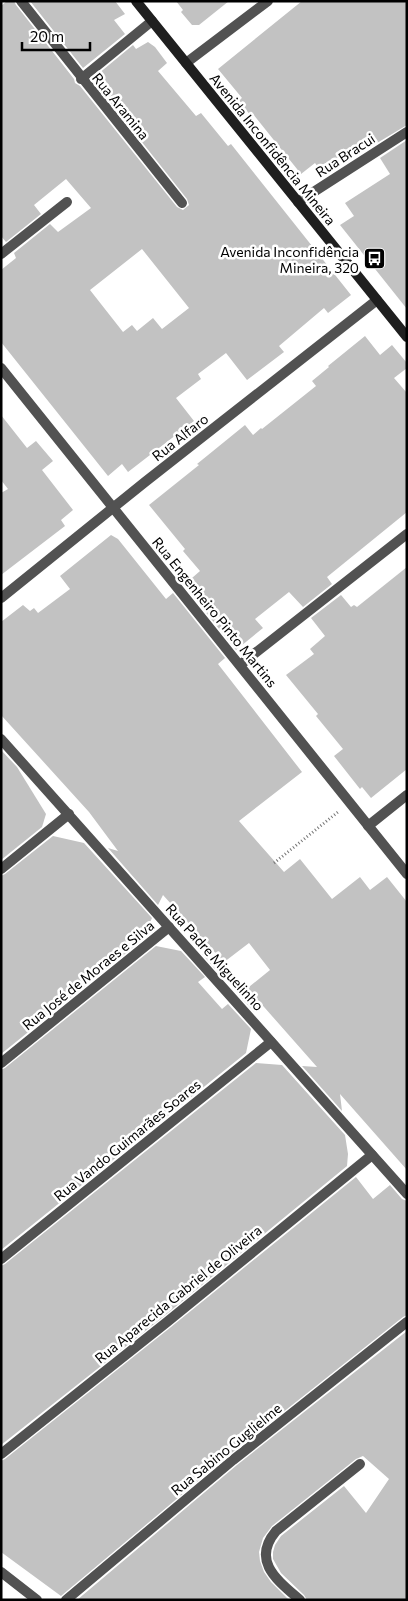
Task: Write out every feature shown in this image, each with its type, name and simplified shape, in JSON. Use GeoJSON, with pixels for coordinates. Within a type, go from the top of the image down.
{"type":"FeatureCollection","features":[{"type":"Feature","properties":{"kind":"street","name":"Rua Aramina"},"geometry":{"type":"LineString","coordinates":[[20,1],[182,203]]}},
{"type":"Feature","properties":{"kind":"street","name":"Avenida Inconfidência Mineira"},"geometry":{"type":"LineString","coordinates":[[136,1],[407,337]]}},
{"type":"Feature","properties":{"kind":"street"},"geometry":{"type":"LineString","coordinates":[[186,63],[268,1]]}},
{"type":"Feature","properties":{"kind":"street"},"geometry":{"type":"LineString","coordinates":[[82,78],[152,21]]}},
{"type":"Feature","properties":{"kind":"street","name":"Rua Bracui"},"geometry":{"type":"LineString","coordinates":[[298,202],[407,132]]}},
{"type":"Feature","properties":{"kind":"street"},"geometry":{"type":"LineString","coordinates":[[1,254],[67,202]]}},
{"type":"Feature","properties":{"kind":"street","name":"Rua Alfaro"},"geometry":{"type":"LineString","coordinates":[[1,598],[113,507],[377,300]]}},
{"type":"Feature","properties":{"kind":"street","name":"Rua Engenheiro Pinto Martins"},"geometry":{"type":"LineString","coordinates":[[1,368],[407,874]]}},
{"type":"Feature","properties":{"kind":"street"},"geometry":{"type":"LineString","coordinates":[[240,665],[407,534]]}},
{"type":"Feature","properties":{"kind":"street","name":"Rua Padre Miguelinho"},"geometry":{"type":"LineString","coordinates":[[1,739],[407,1194]]}},
{"type":"Feature","properties":{"kind":"street"},"geometry":{"type":"LineString","coordinates":[[368,826],[407,795]]}},
{"type":"Feature","properties":{"kind":"street"},"geometry":{"type":"LineString","coordinates":[[1,869],[69,814]]}},
{"type":"Feature","properties":{"kind":"street","name":"Rua José de Moraes e Silva"},"geometry":{"type":"LineString","coordinates":[[1,1063],[169,927]]}},
{"type":"Feature","properties":{"kind":"street","name":"Rua Vando Guimarães Soares"},"geometry":{"type":"LineString","coordinates":[[1,1259],[271,1042]]}},
{"type":"Feature","properties":{"kind":"street","name":"Rua Aparecida Gabriel de Oliveira"},"geometry":{"type":"LineString","coordinates":[[1,1454],[372,1155]]}},
{"type":"Feature","properties":{"kind":"street","name":"Rua Sabino Guglielme"},"geometry":{"type":"LineString","coordinates":[[66,1600],[233,1460],[407,1322]]}},
{"type":"Feature","properties":{"kind":"street"},"geometry":{"type":"LineString","coordinates":[[300,1600],[273,1575],[268,1564],[266,1551],[268,1541],[276,1531],[360,1464]]}},
{"type":"Feature","properties":{"kind":"street"},"geometry":{"type":"LineString","coordinates":[[1,1572],[37,1600]]}},
{"type":"Feature","properties":{"kind":"path"},"geometry":{"type":"LineString","coordinates":[[274,863],[350,802]]}},
{"type":"Feature","properties":{"kind":"building"},"geometry":{"type":"Polygon","coordinates":[[[7,1],[14,1],[74,79],[75,83],[80,86],[177,207],[183,210],[189,205],[187,199],[92,79],[133,45],[136,49],[148,42],[155,47],[167,63],[158,71],[196,116],[201,113],[228,146],[231,144],[351,295],[328,313],[324,308],[279,346],[284,352],[247,380],[226,353],[198,374],[201,379],[176,398],[194,421],[128,472],[122,464],[108,476],[1,342],[1,270],[16,258],[14,253],[50,224],[58,232],[91,208],[66,179],[34,205],[41,214],[6,242],[1,236],[1,6],[7,1]],[[142,249],[90,290],[123,332],[132,325],[137,331],[153,318],[162,329],[189,308],[142,249]]]}},
{"type":"Feature","properties":{"kind":"building"},"geometry":{"type":"Polygon","coordinates":[[[30,1],[115,1],[125,14],[114,20],[125,34],[83,68],[30,1]]]}},
{"type":"Feature","properties":{"kind":"building"},"geometry":{"type":"Polygon","coordinates":[[[176,1],[229,1],[199,25],[192,25],[181,12],[183,10],[176,1]]]}},
{"type":"Feature","properties":{"kind":"building"},"geometry":{"type":"Polygon","coordinates":[[[302,1],[407,1],[407,125],[372,146],[367,138],[320,170],[315,163],[301,174],[253,114],[250,115],[239,100],[242,98],[218,69],[302,1]]]}},
{"type":"Feature","properties":{"kind":"building"},"geometry":{"type":"Polygon","coordinates":[[[407,140],[407,309],[340,225],[354,216],[345,203],[390,174],[380,158],[407,140]]]}},
{"type":"Feature","properties":{"kind":"building"},"geometry":{"type":"Polygon","coordinates":[[[365,336],[380,355],[392,345],[407,363],[407,368],[394,378],[407,393],[407,512],[327,577],[332,584],[303,607],[289,592],[255,619],[263,628],[236,650],[184,585],[200,571],[183,551],[185,549],[149,505],[245,425],[253,435],[262,429],[316,386],[312,381],[365,336]]]}},
{"type":"Feature","properties":{"kind":"building"},"geometry":{"type":"Polygon","coordinates":[[[1,415],[27,448],[36,441],[53,461],[42,470],[73,510],[61,520],[65,526],[1,575],[1,493],[8,489],[1,480],[1,415]]]}},
{"type":"Feature","properties":{"kind":"building"},"geometry":{"type":"Polygon","coordinates":[[[111,535],[118,539],[166,599],[173,593],[225,658],[218,664],[302,772],[239,821],[284,872],[300,859],[332,899],[360,877],[370,890],[387,877],[407,902],[407,1170],[340,1094],[342,1111],[302,1066],[317,1067],[257,999],[254,1012],[239,995],[270,970],[249,943],[215,969],[202,954],[220,958],[163,895],[158,905],[108,848],[118,851],[89,812],[1,715],[1,622],[23,605],[30,611],[34,608],[38,613],[70,589],[60,576],[111,535]]]}},
{"type":"Feature","properties":{"kind":"building"},"geometry":{"type":"Polygon","coordinates":[[[407,567],[407,769],[371,798],[362,787],[360,789],[334,756],[343,749],[316,716],[318,714],[286,675],[314,654],[310,649],[325,636],[311,618],[341,595],[351,607],[354,605],[357,607],[407,567]]]}},
{"type":"Feature","properties":{"kind":"building"},"geometry":{"type":"Polygon","coordinates":[[[1,750],[17,767],[46,814],[42,827],[1,860],[1,750]]]}},
{"type":"Feature","properties":{"kind":"building"},"geometry":{"type":"Polygon","coordinates":[[[53,836],[84,843],[152,918],[141,941],[1,1054],[1,876],[53,836]]]}},
{"type":"Feature","properties":{"kind":"building"},"geometry":{"type":"Polygon","coordinates":[[[156,946],[181,951],[205,977],[198,982],[222,1009],[228,1004],[251,1029],[246,1053],[1,1250],[1,1070],[156,946]]]}},
{"type":"Feature","properties":{"kind":"building"},"geometry":{"type":"Polygon","coordinates":[[[256,1063],[282,1065],[345,1135],[348,1154],[347,1166],[163,1317],[1,1445],[1,1266],[256,1063]]]}},
{"type":"Feature","properties":{"kind":"building"},"geometry":{"type":"Polygon","coordinates":[[[356,1177],[373,1199],[390,1185],[402,1199],[407,1201],[407,1315],[229,1455],[61,1596],[1,1552],[1,1461],[171,1327],[356,1177]]]}},
{"type":"Feature","properties":{"kind":"building"},"geometry":{"type":"Polygon","coordinates":[[[407,1331],[407,1600],[307,1600],[281,1573],[273,1559],[275,1545],[281,1536],[344,1486],[366,1513],[389,1479],[363,1456],[356,1459],[272,1526],[263,1538],[259,1552],[264,1572],[289,1600],[77,1600],[237,1465],[407,1331]]]}},
{"type":"Feature","properties":{"kind":"place","name":"Avenida Inconfidência Mineira, 320"},"geometry":{"type":"Point","coordinates":[375,259]}}]}
